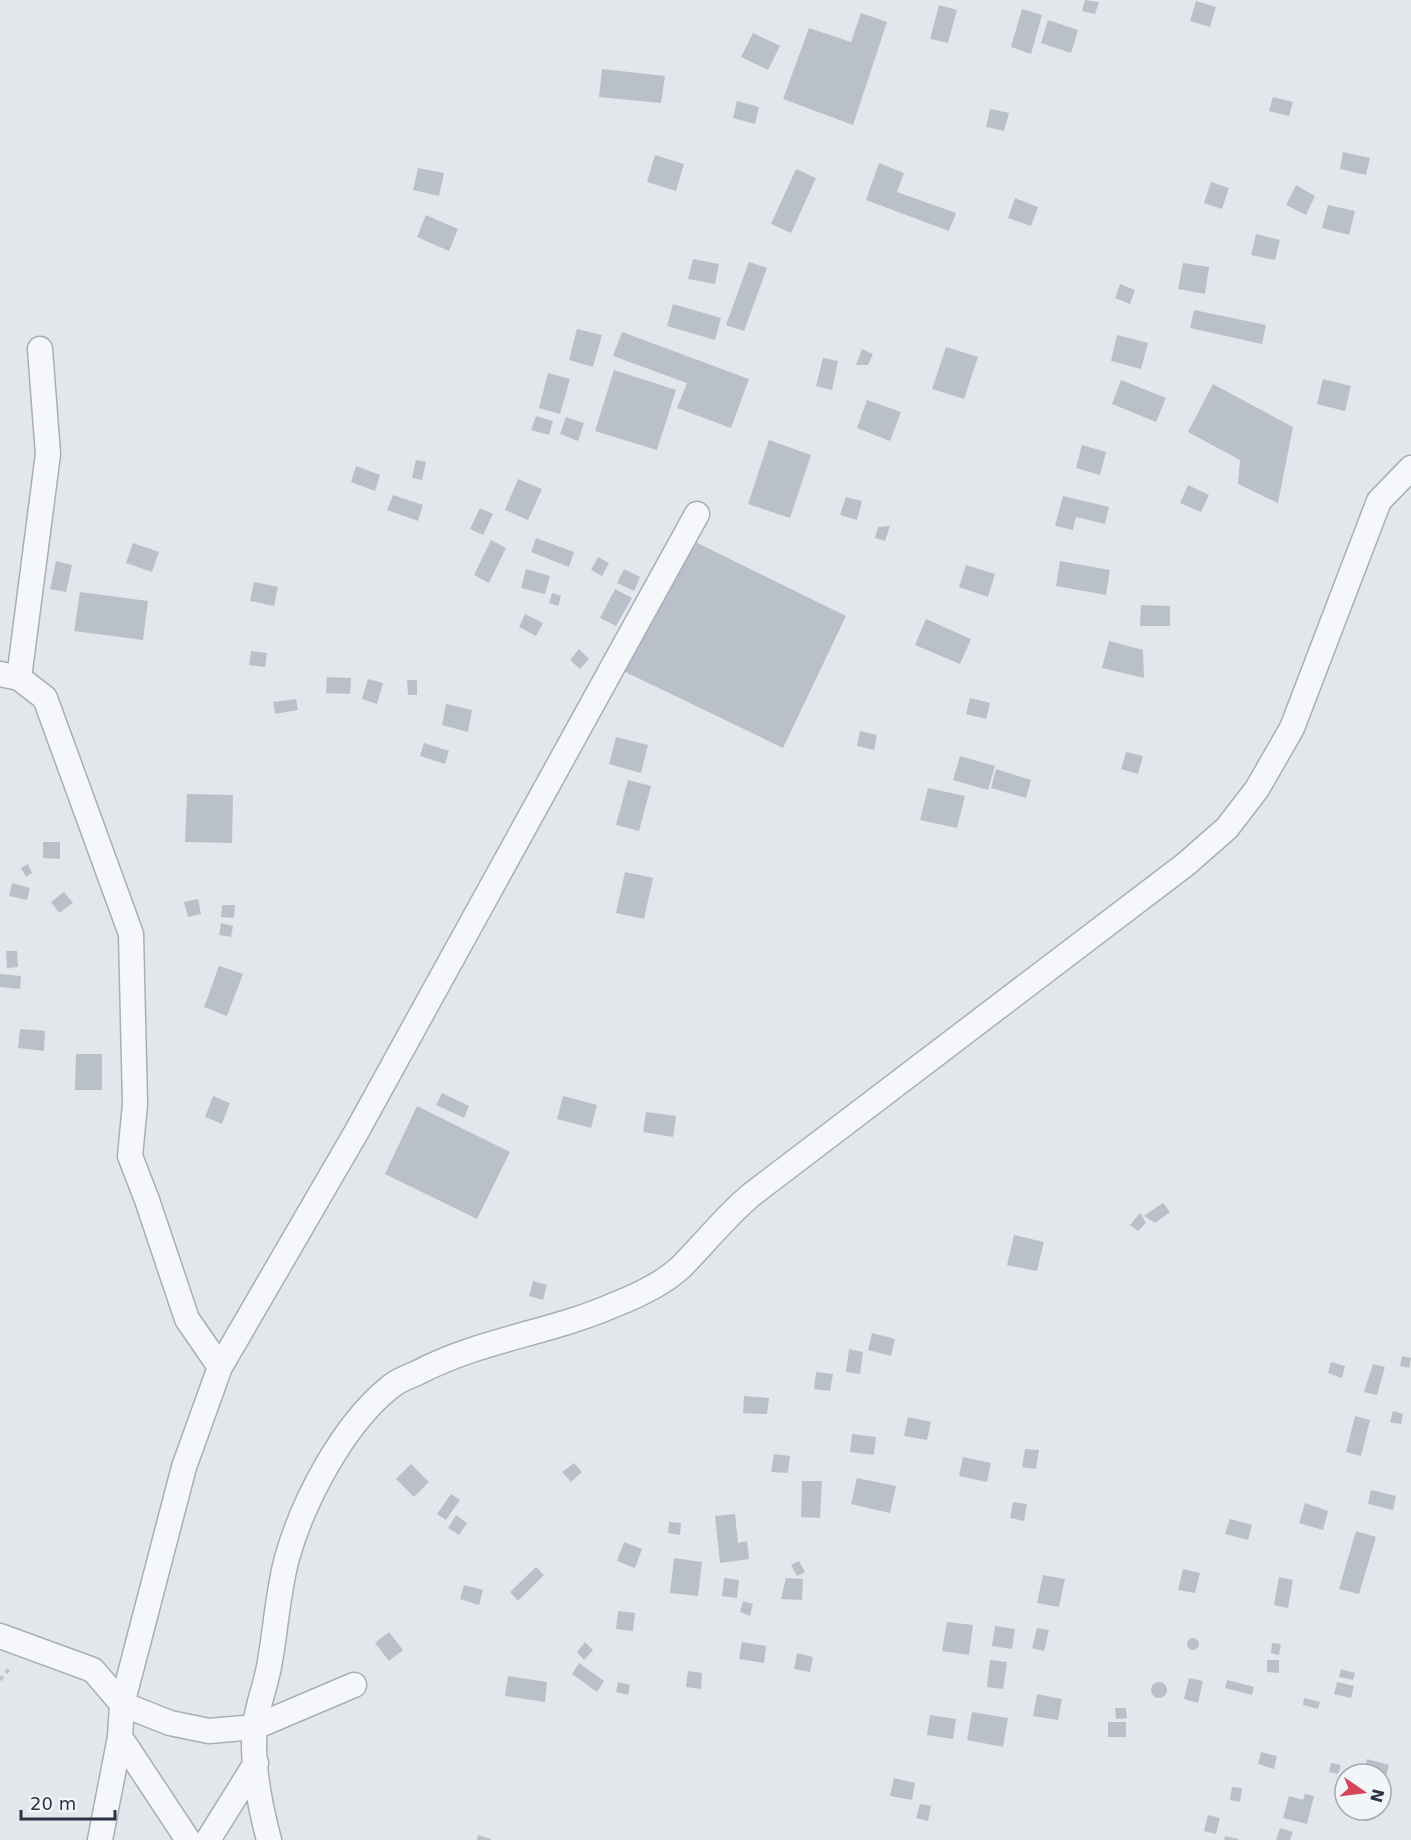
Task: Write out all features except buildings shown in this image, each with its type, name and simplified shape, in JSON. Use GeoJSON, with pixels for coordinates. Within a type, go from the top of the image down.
{"type":"FeatureCollection","features":[{"type":"Feature","properties":{"kind":"street"},"geometry":{"type":"LineString","coordinates":[[40,349],[48,454],[9,676],[45,698],[131,934],[135,1104],[130,1156],[187,1319],[220,1367]]}},
{"type":"Feature","properties":{"kind":"street"},"geometry":{"type":"LineString","coordinates":[[269,1840],[256,1763],[255,1727],[270,1663],[287,1558],[306,1505],[333,1456],[361,1415],[390,1387],[435,1363],[491,1342],[583,1318],[616,1305],[665,1279],[751,1195],[1186,864],[1227,828],[1257,789],[1292,728],[1379,501],[1411,468]]}},
{"type":"Feature","properties":{"kind":"street"},"geometry":{"type":"LineString","coordinates":[[100,1840],[120,1737],[122,1704],[184,1467],[220,1367],[357,1131],[697,514]]}},
{"type":"Feature","properties":{"kind":"street"},"geometry":{"type":"LineString","coordinates":[[0,1636],[72,1660],[93,1670],[122,1704],[170,1723],[209,1731],[255,1727],[354,1685]]}},
{"type":"Feature","properties":{"kind":"street"},"geometry":{"type":"LineString","coordinates":[[120,1737],[188,1840]]}},
{"type":"Feature","properties":{"kind":"street"},"geometry":{"type":"LineString","coordinates":[[208,1840],[256,1763]]}}]}
